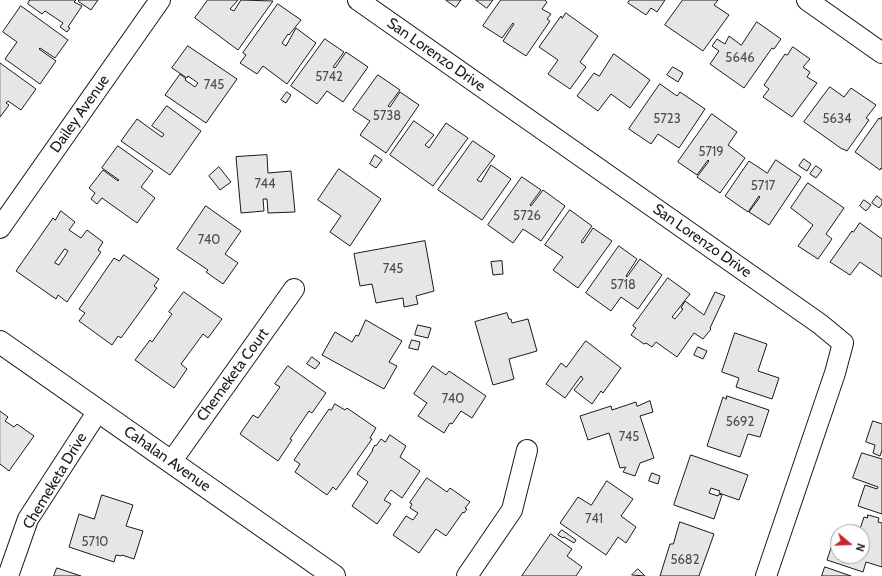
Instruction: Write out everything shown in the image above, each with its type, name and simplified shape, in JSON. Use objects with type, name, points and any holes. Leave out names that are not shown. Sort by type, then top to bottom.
[{"type":"street","name":"Dailey Avenue","points":[[0,228],[160,0]]},
{"type":"street","name":"San Lorenzo Drive","points":[[358,0],[820,324],[843,343],[835,373],[766,576]]},
{"type":"street","points":[[807,0],[882,53]]},
{"type":"street","name":"Chemeketa Court","points":[[171,462],[294,289]]},
{"type":"street","name":"Cahalan Avenue","points":[[0,342],[334,576]]},
{"type":"street","name":"Chemeketa Drive","points":[[8,576],[28,519],[98,411]]},
{"type":"street","points":[[467,576],[512,510],[527,450]]},
{"type":"building","points":[[30,0],[76,0],[74,2],[82,6],[68,27],[70,28],[67,32],[60,27],[63,23],[45,11],[42,14],[28,4]]},
{"type":"building","points":[[79,0],[98,0],[91,10],[79,2]]},
{"type":"building","points":[[208,0],[238,0],[230,9],[234,11],[241,0],[273,1],[238,50],[195,18]]},
{"type":"building","points":[[446,0],[461,0],[456,7]]},
{"type":"building","points":[[476,0],[493,0],[487,8]]},
{"type":"building","points":[[501,0],[545,0],[547,2],[542,9],[551,14],[547,19],[550,21],[526,56],[503,41],[514,24],[513,23],[502,38],[483,26]]},
{"type":"building","points":[[630,0],[665,0],[657,12],[651,8],[646,15],[628,3]]},
{"type":"building","points":[[683,0],[718,0],[714,5],[729,15],[703,51],[665,25]]},
{"type":"building","points":[[278,4],[301,20],[282,43],[286,46],[296,28],[316,43],[287,84],[263,66],[257,74],[240,63],[246,55],[243,53]]},
{"type":"building","points":[[21,6],[68,40],[55,58],[40,48],[39,49],[56,61],[40,84],[5,59],[17,42],[3,32]]},
{"type":"building","points":[[566,13],[598,36],[580,62],[586,67],[570,89],[548,74],[558,60],[539,47],[561,16],[562,18]]},
{"type":"building","points":[[757,22],[781,39],[774,49],[772,48],[744,88],[710,64],[719,51],[712,46],[717,39],[725,44],[729,36],[741,45]]},
{"type":"building","points":[[325,39],[344,52],[333,67],[335,68],[346,52],[368,67],[343,102],[327,91],[317,104],[291,86]]},
{"type":"building","points":[[188,46],[237,79],[206,123],[165,95],[180,74],[186,79],[185,80],[195,87],[198,83],[172,68]]},
{"type":"building","points":[[793,47],[810,59],[803,67],[810,72],[807,77],[817,83],[792,117],[763,97],[769,89],[764,85],[785,54],[787,55]]},
{"type":"building","points":[[614,54],[650,80],[630,108],[611,94],[598,111],[577,96],[594,73],[599,76]]},
{"type":"building","points":[[0,63],[36,89],[21,110],[8,101],[6,103],[9,105],[0,117]]},
{"type":"building","points":[[673,67],[683,73],[678,82],[667,75]]},
{"type":"building","points":[[378,75],[400,90],[388,106],[390,107],[400,92],[419,105],[386,153],[360,135],[370,121],[353,110]]},
{"type":"building","points":[[660,84],[677,96],[680,92],[705,109],[679,148],[658,134],[651,144],[629,129]]},
{"type":"building","points":[[830,87],[844,97],[851,88],[876,105],[866,118],[869,120],[847,151],[804,122]]},
{"type":"building","points":[[287,92],[291,95],[286,103],[281,100]]},
{"type":"building","points":[[167,106],[201,131],[170,175],[121,141],[137,119],[162,137],[164,134],[152,126]]},
{"type":"building","points":[[712,114],[737,132],[728,145],[745,158],[720,193],[697,177],[709,161],[708,160],[697,175],[678,162]]},
{"type":"building","points":[[882,117],[882,169],[881,168],[880,170],[855,152],[879,118],[880,119]]},
{"type":"building","points":[[414,121],[434,135],[425,145],[429,148],[446,123],[468,138],[433,186],[390,155]]},
{"type":"building","points":[[473,141],[495,156],[477,180],[481,182],[491,165],[511,179],[482,220],[438,190]]},
{"type":"building","points":[[118,146],[153,171],[141,187],[155,198],[137,223],[102,198],[97,204],[91,199],[95,193],[89,188],[103,170],[118,181],[119,180],[102,168]]},
{"type":"building","points":[[267,155],[268,173],[291,171],[295,212],[268,213],[267,199],[263,199],[264,211],[241,213],[236,157]]},
{"type":"building","points":[[375,155],[382,160],[376,168],[370,164]]},
{"type":"building","points":[[804,159],[811,164],[807,171],[799,166]]},
{"type":"building","points":[[776,160],[801,177],[769,225],[749,212],[760,197],[759,196],[748,212],[725,196],[749,161],[767,173]]},
{"type":"building","points":[[816,166],[822,170],[816,178],[810,174]]},
{"type":"building","points":[[219,167],[231,182],[220,190],[209,176]]},
{"type":"building","points":[[339,169],[381,199],[350,246],[330,232],[341,216],[318,200]]},
{"type":"building","points":[[522,177],[541,190],[530,205],[531,206],[543,190],[565,206],[541,241],[523,229],[513,243],[488,225]]},
{"type":"building","points":[[808,183],[844,208],[826,234],[832,239],[818,259],[798,246],[813,225],[791,208]]},
{"type":"building","points":[[877,196],[882,200],[882,204],[879,208],[872,203]]},
{"type":"building","points":[[864,200],[871,205],[866,211],[860,206]]},
{"type":"building","points":[[206,206],[241,231],[225,254],[238,263],[223,284],[206,272],[208,270],[177,249]]},
{"type":"building","points":[[570,210],[592,226],[581,242],[583,243],[593,228],[612,241],[578,288],[553,270],[563,257],[545,245]]},
{"type":"building","points":[[61,211],[75,222],[69,230],[81,238],[87,230],[103,242],[98,250],[101,252],[67,302],[58,295],[56,299],[16,271],[53,218],[55,220]],"holes":[[[65,249],[68,251],[59,265],[55,263]]]},
{"type":"building","points":[[860,223],[882,239],[882,277],[860,262],[850,275],[830,262],[852,231],[853,232]]},
{"type":"building","points":[[425,241],[434,291],[416,296],[418,304],[404,307],[403,298],[376,303],[372,284],[360,286],[354,254]]},
{"type":"building","points":[[619,246],[637,259],[626,276],[627,277],[640,259],[662,275],[638,309],[621,297],[611,311],[586,293]]},
{"type":"building","points":[[124,255],[159,279],[154,286],[157,288],[121,338],[118,336],[112,345],[79,321],[85,313],[79,309],[114,258],[119,261]]},
{"type":"building","points":[[502,261],[503,274],[493,275],[491,262]]},
{"type":"building","points":[[668,278],[690,294],[672,317],[675,319],[683,309],[681,308],[685,301],[704,315],[715,292],[725,296],[710,328],[711,329],[703,339],[694,333],[677,357],[656,342],[652,347],[646,343],[644,344],[631,335],[636,328],[633,326]]},
{"type":"building","points":[[184,292],[222,319],[208,338],[203,334],[181,364],[187,369],[174,388],[135,360],[150,340],[152,342],[172,314],[169,312]]},
{"type":"building","points":[[507,313],[512,323],[528,319],[537,351],[509,359],[514,379],[493,385],[475,322]]},
{"type":"building","points":[[366,320],[402,341],[389,362],[397,366],[384,389],[322,355],[335,332],[352,342],[356,335],[358,336]]},
{"type":"building","points":[[418,325],[431,328],[428,338],[415,335]]},
{"type":"building","points":[[735,333],[767,344],[758,371],[779,378],[772,399],[736,387],[739,378],[722,372]]},
{"type":"building","points":[[412,340],[420,342],[418,350],[409,348]]},
{"type":"building","points":[[586,341],[621,368],[603,393],[601,391],[592,404],[574,390],[583,379],[581,376],[565,398],[546,384],[561,363],[566,367]]},
{"type":"building","points":[[698,347],[707,351],[703,359],[694,355]]},
{"type":"building","points":[[312,357],[320,363],[315,369],[307,364]]},
{"type":"building","points":[[288,366],[326,393],[312,413],[309,411],[290,439],[292,440],[278,461],[240,434],[253,415],[258,418],[280,387],[275,384]]},
{"type":"building","points":[[433,366],[446,375],[449,371],[486,396],[472,418],[461,411],[452,424],[450,423],[444,433],[418,416],[427,403],[414,394]]},
{"type":"building","points":[[727,396],[769,410],[760,437],[748,434],[740,457],[707,446],[723,397],[726,399]]},
{"type":"building","points":[[650,401],[653,412],[640,416],[654,458],[640,463],[635,476],[623,472],[626,467],[620,468],[609,433],[588,440],[580,416],[611,406],[612,410],[636,402],[637,406]]},
{"type":"building","points":[[335,404],[345,410],[347,408],[376,428],[370,438],[372,439],[336,490],[333,487],[327,495],[295,472],[300,464],[294,460],[329,409],[331,410]]},
{"type":"building","points":[[0,411],[8,417],[5,421],[14,427],[17,424],[34,436],[9,471],[0,464]]},
{"type":"building","points":[[873,421],[882,424],[882,450],[880,456],[873,453],[875,445],[866,442]]},
{"type":"building","points":[[390,435],[406,446],[400,457],[420,471],[402,498],[391,490],[384,500],[391,504],[377,524],[352,506],[368,482],[357,474],[375,445],[376,446],[381,439],[385,442]]},
{"type":"building","points":[[862,453],[882,459],[882,514],[858,506],[865,485],[877,489],[878,487],[853,478]]},
{"type":"building","points":[[691,455],[748,475],[739,500],[719,493],[720,491],[711,488],[709,493],[718,496],[719,494],[722,495],[714,519],[674,505]]},
{"type":"building","points":[[652,473],[660,476],[658,484],[649,481]]},
{"type":"building","points":[[427,478],[447,492],[450,488],[470,502],[465,508],[467,509],[464,513],[463,512],[446,536],[436,529],[419,553],[393,535],[406,516],[413,520],[418,513],[410,508],[412,504],[410,503]]},
{"type":"building","points":[[607,481],[633,499],[621,516],[636,527],[626,543],[618,537],[606,555],[560,523],[578,497],[591,505]]},
{"type":"building","points":[[102,495],[133,505],[126,526],[143,531],[134,559],[122,555],[116,555],[114,562],[69,547],[79,514],[94,519]]},
{"type":"building","points":[[868,515],[879,518],[878,522],[882,523],[882,567],[870,563],[870,524],[862,524],[864,517],[867,518]]},
{"type":"building","points":[[680,522],[714,534],[699,576],[660,576],[670,544],[673,544]]},
{"type":"building","points":[[562,530],[576,540],[574,543],[558,535]]},
{"type":"building","points":[[551,534],[572,549],[567,556],[582,567],[576,576],[522,576]]},
{"type":"building","points":[[830,551],[830,561],[827,560]]},
{"type":"building","points":[[839,564],[865,564],[863,572]]},
{"type":"building","points":[[825,567],[851,576],[822,576]]},
{"type":"building","points":[[57,568],[81,576],[54,576]]},
{"type":"building","points":[[638,569],[645,576],[632,575]]}]
